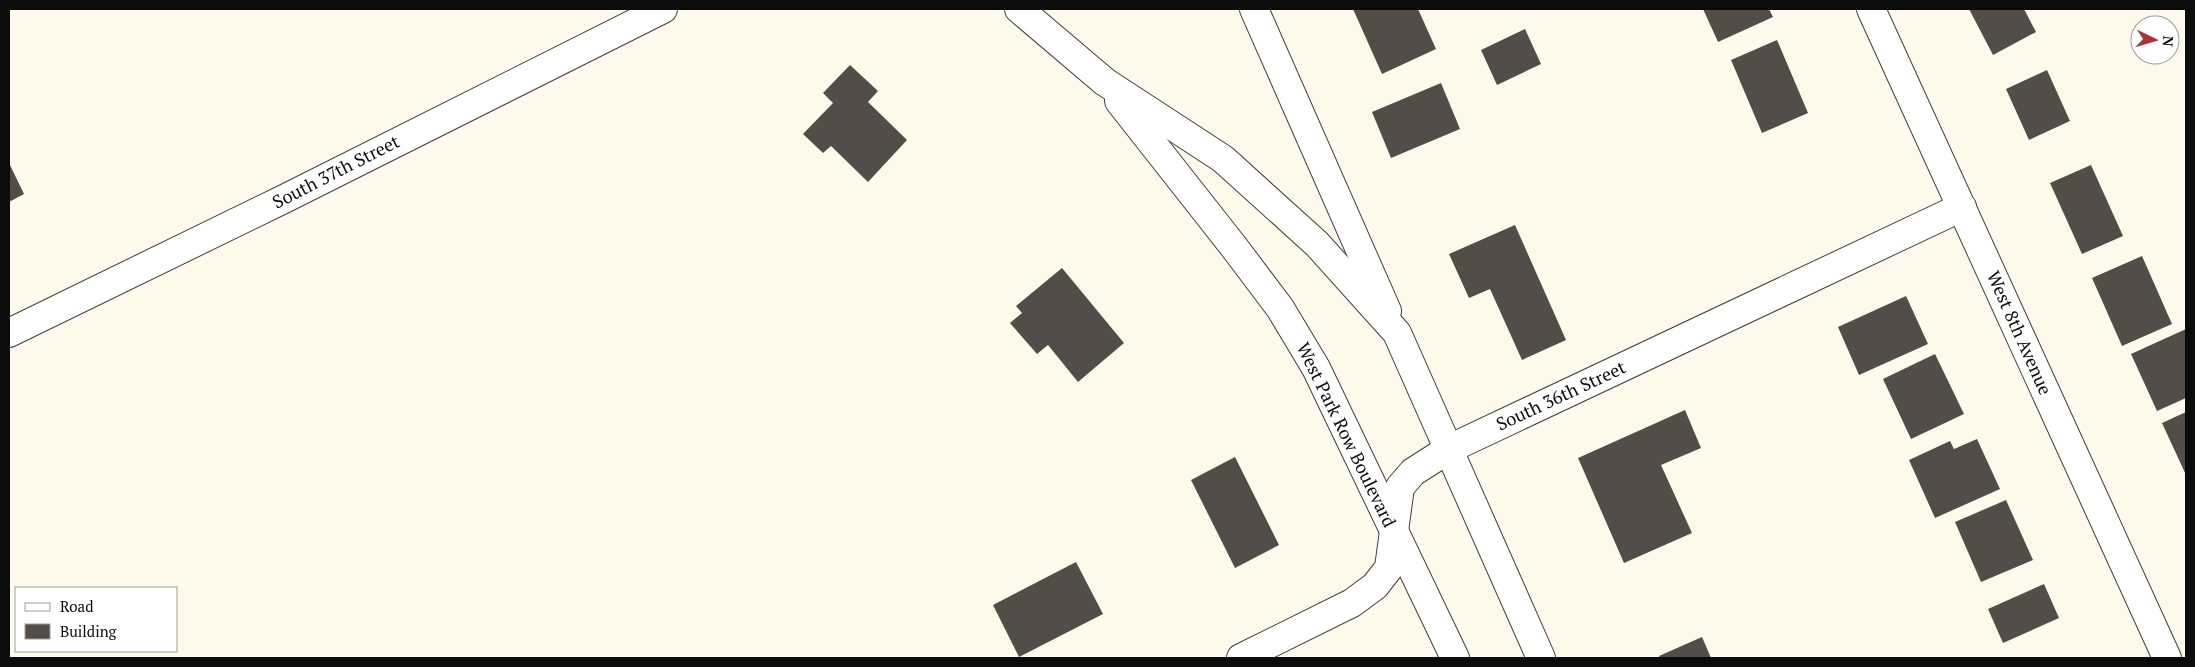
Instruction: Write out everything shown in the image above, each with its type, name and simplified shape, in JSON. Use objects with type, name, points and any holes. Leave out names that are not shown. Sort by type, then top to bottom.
[{"type":"street","name":"South 37th Street","points":[[9,333],[284,199],[663,9]]},
{"type":"street","name":"West Park Row Boulevard","points":[[1019,9],[1105,82],[1223,159],[1317,244],[1397,333]]},
{"type":"street","name":"West Park Row Boulevard","points":[[1254,9],[1541,658]]},
{"type":"street","name":"West 8th Avenue","points":[[1872,9],[2167,658]]},
{"type":"street","name":"West Park Row Boulevard","points":[[1105,82],[1234,246],[1280,308],[1316,368],[1455,658]]},
{"type":"street","name":"South 36th Street","points":[[1241,658],[1352,603],[1375,586],[1388,568],[1400,487],[1412,472],[1448,449],[1962,207]]},
{"type":"building","points":[[1353,9],[1418,9],[1436,49],[1382,74]]},
{"type":"building","points":[[1703,9],[1769,9],[1773,17],[1718,42]]},
{"type":"building","points":[[1969,9],[2024,9],[2036,32],[1993,55]]},
{"type":"building","points":[[1525,29],[1541,64],[1497,85],[1481,50]]},
{"type":"building","points":[[1777,40],[1808,113],[1762,133],[1731,60]]},
{"type":"building","points":[[850,65],[878,91],[868,102],[907,140],[868,182],[831,146],[823,153],[803,134],[833,103],[823,93]]},
{"type":"building","points":[[2047,70],[2070,121],[2029,140],[2006,89]]},
{"type":"building","points":[[1441,83],[1460,129],[1391,158],[1372,112]]},
{"type":"building","points":[[9,163],[24,194],[9,202]]},
{"type":"building","points":[[2091,165],[2123,236],[2082,254],[2050,183]]},
{"type":"building","points":[[1515,225],[1566,340],[1522,360],[1490,289],[1469,298],[1449,254]]},
{"type":"building","points":[[2142,256],[2172,324],[2122,346],[2092,278]]},
{"type":"building","points":[[1062,268],[1124,343],[1078,382],[1048,345],[1037,354],[1010,323],[1022,313],[1016,306]]},
{"type":"building","points":[[1906,296],[1928,344],[1859,375],[1838,327]]},
{"type":"building","points":[[2186,329],[2186,398],[2157,411],[2131,354]]},
{"type":"building","points":[[1935,354],[1964,414],[1911,439],[1883,379]]},
{"type":"building","points":[[1685,410],[1701,448],[1661,465],[1692,533],[1624,563],[1578,458]]},
{"type":"building","points":[[2186,412],[2186,475],[2162,423]]},
{"type":"building","points":[[1977,439],[2000,489],[1935,518],[1909,460],[1950,441],[1954,449]]},
{"type":"building","points":[[1235,457],[1279,545],[1235,568],[1191,480]]},
{"type":"building","points":[[2006,500],[2033,560],[1981,582],[1955,522]]},
{"type":"building","points":[[1076,562],[1103,614],[1019,657],[993,605]]},
{"type":"building","points":[[2044,584],[2059,618],[2003,643],[1988,609]]},
{"type":"building","points":[[1702,637],[1711,658],[1660,658],[1659,656]]}]
